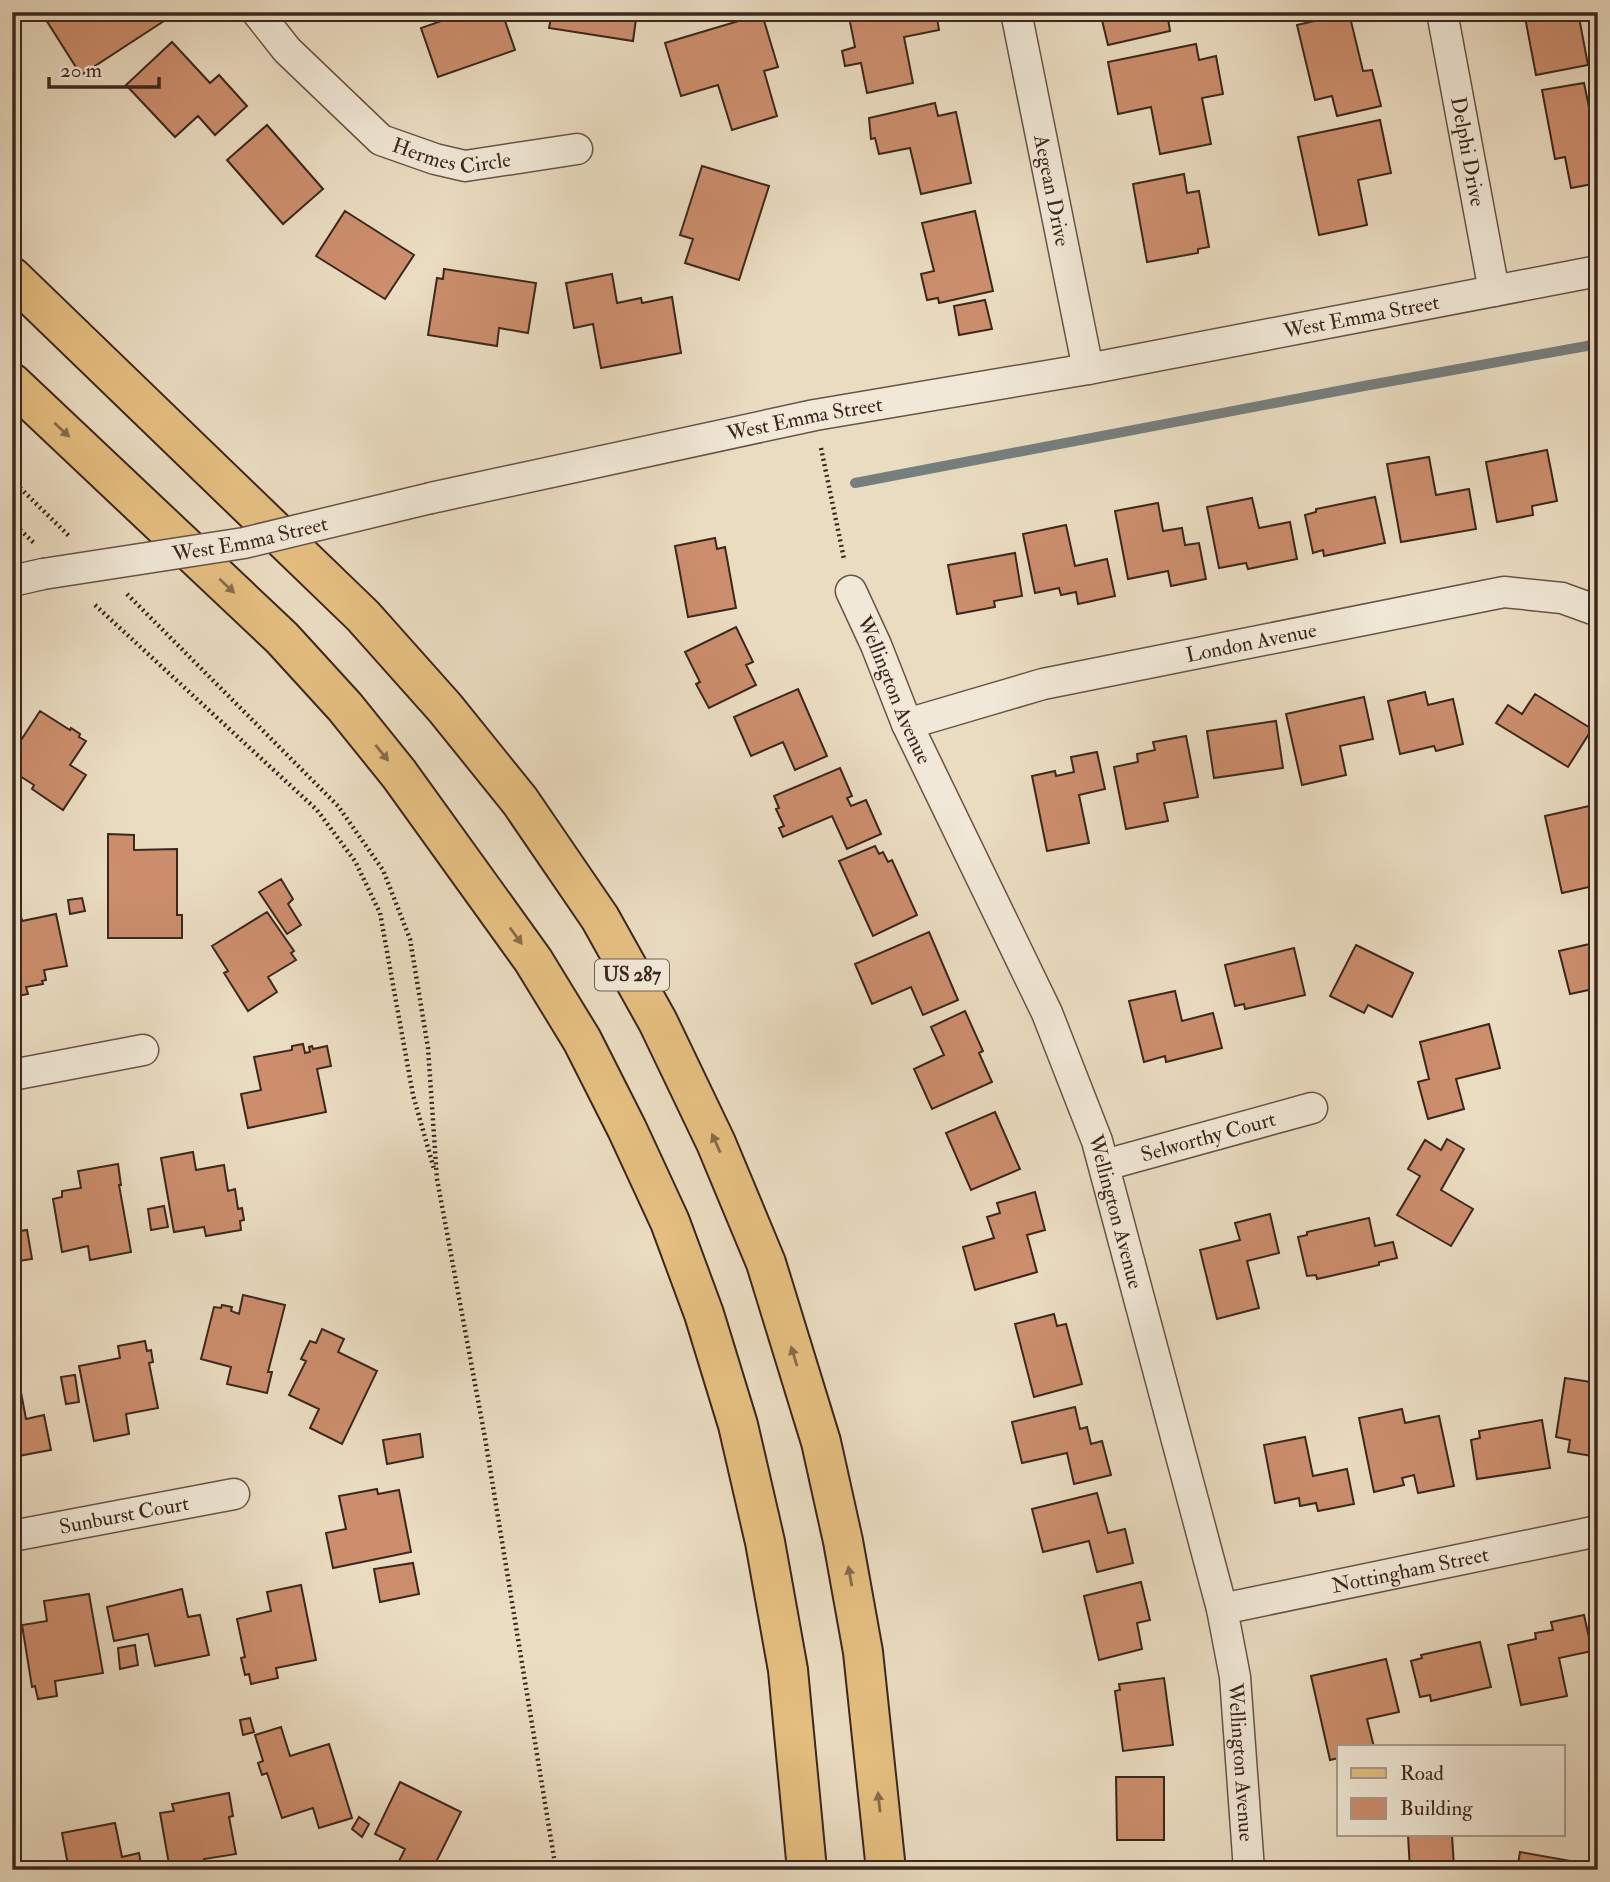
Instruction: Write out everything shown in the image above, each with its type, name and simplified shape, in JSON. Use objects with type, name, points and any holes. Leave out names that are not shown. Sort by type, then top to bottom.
[{"type":"main road","name":"US 287","points":[[12,277],[363,616],[445,708],[520,801],[593,907],[658,1022],[716,1143],[766,1263],[821,1442],[843,1541],[863,1652],[886,1870]]},
{"type":"main road","points":[[12,383],[282,638],[345,707],[399,774],[533,960],[582,1040],[628,1129],[670,1222],[704,1314],[738,1425],[765,1542],[788,1670],[807,1870]]},
{"type":"street","name":"Hermes Circle","points":[[257,12],[287,50],[380,140],[465,166],[577,149]]},
{"type":"street","name":"Aegean Drive","points":[[1016,12],[1088,369]]},
{"type":"street","name":"Delphi Drive","points":[[1441,12],[1494,291]]},
{"type":"street","name":"West Emma Street","points":[[12,581],[41,561],[244,543],[431,498],[815,415],[1088,369],[1598,271]]},
{"type":"street","name":"Wellington Avenue","points":[[851,591],[907,724],[1047,1013],[1105,1165],[1222,1609],[1235,1677],[1249,1870]]},
{"type":"street","name":"London Avenue","points":[[907,724],[1042,684],[1504,592],[1562,597],[1598,611]]},
{"type":"street","points":[[12,1075],[144,1050]]},
{"type":"street","name":"Selworthy Court","points":[[1105,1165],[1312,1108]]},
{"type":"street","name":"Sunburst Court","points":[[12,1536],[234,1494]]},
{"type":"street","name":"Nottingham Street","points":[[1222,1609],[1598,1531]]},
{"type":"path","points":[[815,415],[851,591]]},
{"type":"path","points":[[12,480],[73,540]]},
{"type":"path","points":[[12,522],[41,561]]},
{"type":"path","points":[[122,589],[338,806],[383,870],[410,939],[428,1048],[437,1179]]},
{"type":"path","points":[[94,605],[317,810],[355,861],[380,913],[413,1095],[437,1179],[485,1438],[556,1870]]},
{"type":"building","points":[[41,12],[163,12],[167,19],[81,75]]},
{"type":"building","points":[[467,12],[502,12],[515,50],[438,77],[421,28]]},
{"type":"building","points":[[552,12],[637,12],[633,41],[549,28]]},
{"type":"building","points":[[848,12],[936,12],[939,30],[904,37],[913,83],[867,93],[861,63],[845,66],[842,51],[855,47]]},
{"type":"building","points":[[1100,12],[1167,12],[1170,31],[1108,45]]},
{"type":"building","points":[[1524,12],[1578,12],[1588,65],[1536,75]]},
{"type":"building","points":[[1349,13],[1363,71],[1372,70],[1381,106],[1337,116],[1332,96],[1315,100],[1297,25]]},
{"type":"building","points":[[762,14],[778,67],[764,71],[777,116],[732,130],[718,85],[681,96],[665,43]]},
{"type":"building","points":[[172,42],[210,83],[219,75],[247,106],[215,135],[198,116],[175,137],[126,85]]},
{"type":"building","points":[[1196,44],[1199,60],[1216,56],[1223,94],[1202,98],[1211,144],[1160,154],[1151,107],[1118,114],[1108,62]]},
{"type":"building","points":[[1584,83],[1590,112],[1598,111],[1598,183],[1571,188],[1565,157],[1555,159],[1542,90]]},
{"type":"building","points":[[935,103],[938,116],[956,112],[971,183],[921,194],[910,148],[879,154],[875,138],[871,139],[869,118]]},
{"type":"building","points":[[1380,120],[1391,173],[1358,180],[1367,225],[1319,235],[1298,137]]},
{"type":"building","points":[[267,125],[323,189],[283,224],[227,160]]},
{"type":"building","points":[[702,166],[769,186],[739,280],[685,263],[693,239],[680,235]]},
{"type":"building","points":[[1184,174],[1187,193],[1199,191],[1209,247],[1198,249],[1198,253],[1147,262],[1133,184]]},
{"type":"building","points":[[345,211],[414,255],[385,299],[316,256]]},
{"type":"building","points":[[975,211],[993,291],[939,303],[938,298],[927,300],[921,274],[934,271],[922,223]]},
{"type":"building","points":[[444,269],[536,283],[528,333],[499,328],[497,346],[428,335],[437,278],[443,279]]},
{"type":"building","points":[[612,274],[617,303],[641,298],[642,303],[672,297],[681,353],[601,368],[593,324],[574,328],[566,283]]},
{"type":"building","points":[[985,300],[992,329],[959,335],[954,306]]},
{"type":"building","points":[[1598,446],[1598,487],[1590,485]]},
{"type":"building","points":[[1547,450],[1557,501],[1532,506],[1533,515],[1497,522],[1486,462]]},
{"type":"building","points":[[1429,457],[1436,495],[1469,489],[1476,529],[1401,542],[1387,464]]},
{"type":"building","points":[[1375,497],[1385,543],[1324,556],[1323,550],[1313,553],[1305,515],[1316,512],[1316,509]]},
{"type":"building","points":[[1252,498],[1259,528],[1290,522],[1297,559],[1248,569],[1246,563],[1219,568],[1207,507]]},
{"type":"building","points":[[1158,503],[1163,531],[1182,528],[1185,545],[1199,543],[1206,579],[1171,586],[1168,571],[1128,579],[1115,511]]},
{"type":"building","points":[[1066,525],[1075,566],[1107,559],[1115,596],[1078,604],[1076,592],[1061,595],[1059,588],[1035,593],[1023,534]]},
{"type":"building","points":[[715,538],[717,549],[725,547],[736,608],[688,617],[675,546]]},
{"type":"building","points":[[1015,553],[1022,596],[994,601],[995,607],[957,614],[948,565]]},
{"type":"building","points":[[736,627],[753,662],[746,665],[756,685],[709,708],[696,684],[700,682],[685,652]]},
{"type":"building","points":[[798,689],[827,756],[795,770],[783,742],[751,756],[734,717]]},
{"type":"building","points":[[1425,692],[1428,705],[1453,699],[1463,744],[1436,751],[1434,746],[1400,754],[1388,701]]},
{"type":"building","points":[[1535,694],[1592,729],[1568,767],[1496,723],[1508,705],[1522,714]]},
{"type":"building","points":[[1364,697],[1373,739],[1340,746],[1346,775],[1302,785],[1286,714]]},
{"type":"building","points":[[40,711],[70,730],[71,728],[86,741],[70,765],[86,775],[63,810],[32,789],[34,785],[12,771],[12,754]]},
{"type":"building","points":[[1276,721],[1283,768],[1214,778],[1207,731]]},
{"type":"building","points":[[1186,736],[1198,797],[1164,803],[1168,821],[1126,829],[1114,767],[1138,762],[1137,754],[1155,750],[1153,742]]},
{"type":"building","points":[[1097,752],[1105,789],[1079,795],[1089,843],[1047,851],[1032,776],[1055,771],[1056,776],[1074,772],[1071,757]]},
{"type":"building","points":[[840,768],[852,796],[847,798],[851,806],[866,800],[881,834],[847,849],[832,816],[783,837],[779,828],[784,826],[776,809],[779,808],[774,796]]},
{"type":"building","points":[[1598,804],[1598,885],[1562,893],[1545,816]]},
{"type":"building","points":[[108,834],[134,835],[134,850],[177,849],[177,915],[182,915],[182,938],[108,938]]},
{"type":"building","points":[[875,846],[879,854],[883,852],[888,862],[892,860],[917,915],[873,936],[839,861]]},
{"type":"building","points":[[281,879],[293,899],[288,904],[301,925],[287,934],[259,892]]},
{"type":"building","points":[[16,894],[22,921],[56,914],[67,966],[44,970],[46,980],[42,981],[43,984],[26,987],[28,994],[12,997],[12,895]]},
{"type":"building","points":[[82,898],[85,911],[70,914],[68,900]]},
{"type":"building","points":[[267,912],[294,951],[291,953],[296,960],[268,977],[277,992],[248,1011],[224,973],[228,971],[212,946]]},
{"type":"building","points":[[929,932],[958,1000],[923,1015],[911,987],[872,1004],[855,964]]},
{"type":"building","points":[[1598,942],[1598,988],[1570,994],[1559,951]]},
{"type":"building","points":[[1356,945],[1413,973],[1392,1017],[1368,1005],[1364,1013],[1330,996]]},
{"type":"building","points":[[1294,948],[1305,995],[1245,1009],[1244,1004],[1235,1006],[1225,965]]},
{"type":"building","points":[[1175,991],[1182,1021],[1213,1013],[1222,1048],[1166,1062],[1165,1056],[1144,1062],[1129,1001]]},
{"type":"building","points":[[965,1011],[983,1051],[979,1053],[992,1082],[932,1109],[914,1069],[944,1055],[931,1027]]},
{"type":"building","points":[[1489,1024],[1500,1068],[1456,1079],[1464,1109],[1428,1119],[1418,1082],[1429,1079],[1420,1042]]},
{"type":"building","points":[[303,1044],[305,1053],[310,1052],[309,1047],[312,1046],[313,1049],[327,1046],[331,1066],[317,1069],[326,1112],[248,1128],[241,1094],[261,1090],[254,1057],[292,1050],[292,1046]]},
{"type":"building","points":[[995,1112],[1020,1169],[971,1190],[946,1133]]},
{"type":"building","points":[[1447,1139],[1464,1149],[1441,1190],[1473,1209],[1451,1246],[1397,1215],[1420,1176],[1408,1169],[1425,1140],[1441,1150]]},
{"type":"building","points":[[193,1152],[196,1170],[224,1165],[228,1191],[235,1189],[238,1209],[242,1208],[244,1220],[240,1221],[241,1230],[206,1236],[204,1227],[174,1232],[161,1158]]},
{"type":"building","points":[[118,1164],[131,1252],[90,1260],[88,1246],[62,1252],[53,1199],[62,1197],[62,1191],[81,1188],[78,1171]]},
{"type":"building","points":[[1035,1192],[1045,1230],[1027,1235],[1037,1272],[975,1290],[963,1247],[994,1238],[987,1217],[1000,1213],[997,1203]]},
{"type":"building","points":[[164,1206],[168,1227],[151,1230],[148,1209]]},
{"type":"building","points":[[1270,1214],[1279,1253],[1247,1261],[1259,1308],[1217,1319],[1200,1250],[1240,1240],[1235,1223]]},
{"type":"building","points":[[1369,1218],[1375,1246],[1393,1242],[1397,1258],[1379,1262],[1379,1265],[1317,1279],[1316,1275],[1307,1276],[1298,1237],[1307,1235],[1307,1232]]},
{"type":"building","points":[[12,1225],[13,1232],[27,1230],[32,1259],[12,1262]]},
{"type":"building","points":[[243,1295],[285,1305],[268,1372],[272,1372],[267,1393],[227,1384],[231,1367],[201,1359],[214,1307],[232,1307],[231,1311],[239,1314]]},
{"type":"building","points":[[1054,1314],[1057,1326],[1066,1324],[1082,1384],[1034,1397],[1015,1324]]},
{"type":"building","points":[[322,1329],[344,1339],[338,1352],[377,1371],[342,1444],[310,1428],[319,1409],[289,1395],[306,1361],[301,1359],[310,1341],[316,1343]]},
{"type":"building","points":[[145,1341],[147,1351],[151,1350],[153,1362],[149,1363],[158,1408],[126,1414],[129,1434],[94,1441],[79,1366],[120,1358],[118,1346]]},
{"type":"building","points":[[75,1375],[79,1402],[66,1404],[61,1377]]},
{"type":"building","points":[[1565,1378],[1598,1383],[1598,1457],[1568,1452],[1570,1440],[1556,1437]]},
{"type":"building","points":[[20,1387],[26,1419],[44,1415],[51,1450],[13,1457],[12,1389]]},
{"type":"building","points":[[1075,1407],[1080,1429],[1087,1427],[1091,1444],[1102,1441],[1111,1475],[1074,1484],[1067,1453],[1022,1463],[1012,1422]]},
{"type":"building","points":[[1402,1409],[1405,1423],[1439,1416],[1454,1486],[1418,1493],[1414,1475],[1402,1478],[1404,1485],[1374,1492],[1359,1418]]},
{"type":"building","points":[[1542,1420],[1550,1468],[1477,1479],[1471,1440],[1480,1438],[1479,1431]]},
{"type":"building","points":[[420,1434],[423,1457],[387,1464],[383,1440]]},
{"type":"building","points":[[1305,1437],[1313,1476],[1347,1469],[1354,1504],[1318,1511],[1316,1503],[1300,1506],[1299,1498],[1275,1503],[1264,1445]]},
{"type":"building","points":[[377,1489],[378,1494],[399,1490],[411,1552],[333,1568],[326,1533],[346,1529],[339,1496]]},
{"type":"building","points":[[1097,1493],[1108,1533],[1125,1529],[1133,1563],[1097,1572],[1089,1541],[1043,1552],[1032,1509]]},
{"type":"building","points":[[413,1563],[419,1594],[380,1602],[374,1569]]},
{"type":"building","points":[[1141,1582],[1150,1620],[1137,1623],[1142,1649],[1099,1660],[1084,1596]]},
{"type":"building","points":[[301,1585],[316,1660],[276,1668],[278,1678],[251,1684],[249,1674],[245,1675],[241,1658],[245,1657],[237,1619],[271,1611],[267,1592]]},
{"type":"building","points":[[182,1589],[188,1617],[200,1615],[209,1655],[155,1666],[148,1634],[114,1641],[107,1607]]},
{"type":"building","points":[[89,1594],[103,1673],[55,1681],[57,1696],[38,1699],[35,1686],[32,1687],[22,1625],[47,1621],[44,1601]]},
{"type":"building","points":[[1584,1615],[1592,1651],[1559,1658],[1567,1696],[1521,1705],[1508,1645],[1536,1639],[1535,1633],[1553,1630],[1551,1622]]},
{"type":"building","points":[[1480,1642],[1491,1687],[1431,1701],[1430,1695],[1420,1697],[1411,1661],[1422,1658],[1421,1655]]},
{"type":"building","points":[[135,1645],[138,1665],[120,1669],[118,1648]]},
{"type":"building","points":[[1386,1659],[1399,1712],[1367,1719],[1374,1745],[1337,1745],[1337,1758],[1330,1760],[1311,1676]]},
{"type":"building","points":[[1164,1678],[1173,1745],[1123,1751],[1115,1691],[1120,1690],[1119,1684]]},
{"type":"building","points":[[250,1718],[254,1732],[243,1735],[240,1720]]},
{"type":"building","points":[[281,1727],[290,1756],[329,1744],[352,1818],[319,1828],[313,1808],[282,1818],[267,1773],[262,1775],[258,1763],[263,1761],[255,1735]]},
{"type":"building","points":[[1116,1777],[1164,1777],[1164,1840],[1117,1840]]},
{"type":"building","points":[[400,1782],[461,1812],[432,1870],[401,1870],[396,1867],[405,1849],[375,1834]]},
{"type":"building","points":[[229,1793],[233,1816],[229,1817],[236,1854],[204,1859],[206,1870],[170,1870],[160,1813],[174,1811],[172,1804]]},
{"type":"building","points":[[359,1817],[369,1824],[362,1837],[352,1829]]},
{"type":"building","points":[[115,1823],[122,1857],[139,1853],[142,1870],[69,1870],[62,1833]]},
{"type":"building","points":[[1408,1836],[1452,1836],[1454,1867],[1487,1865],[1487,1870],[1410,1870]]},
{"type":"building","points":[[1520,1852],[1582,1863],[1581,1870],[1517,1870]]},
{"type":"building","points":[[1098,1864],[1162,1864],[1162,1870],[1098,1870]]},
{"type":"waterway","points":[[855,483],[1598,344]]}]
